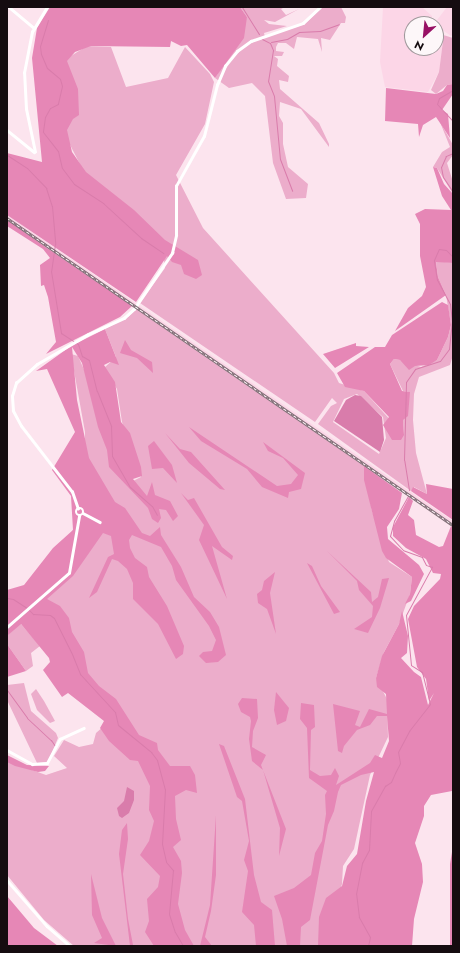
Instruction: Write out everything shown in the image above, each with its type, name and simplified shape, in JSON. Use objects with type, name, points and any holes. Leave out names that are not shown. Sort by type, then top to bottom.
[{"type":"street","points":[[9,7],[34,28]]},
{"type":"street","points":[[7,130],[35,152],[28,128],[24,84],[25,63],[34,28],[48,7]]},
{"type":"street","points":[[7,627],[68,573],[79,516],[76,513],[78,509],[72,492],[21,426],[13,411],[12,396],[16,383],[24,373],[79,339],[118,321],[134,308],[166,264],[174,248],[176,186],[204,136],[222,72],[237,51],[264,35],[303,23],[320,7]]},
{"type":"street","points":[[78,509],[100,522]]},
{"type":"street","points":[[79,516],[83,513]]},
{"type":"street","points":[[7,750],[32,764],[47,763],[60,739],[84,728]]},
{"type":"street","points":[[7,880],[47,926],[70,946]]},
{"type":"shaded area","points":[[50,7],[240,7],[247,17],[244,38],[215,78],[187,45],[181,46],[171,41],[170,47],[91,46],[75,52],[67,61],[78,89],[79,115],[73,119],[67,130],[72,152],[86,172],[134,210],[165,240],[198,260],[202,275],[196,279],[184,274],[181,265],[172,262],[167,256],[136,302],[7,215],[7,153],[42,162],[32,58],[37,28]]},
{"type":"shaded area","points":[[240,7],[285,7],[281,9],[286,15],[299,9],[275,22],[264,20],[269,24],[287,26],[264,33],[265,37],[305,24],[322,7],[341,7],[346,17],[345,23],[341,23],[330,40],[321,38],[322,52],[318,39],[297,37],[294,49],[286,43],[278,43],[276,51],[284,52],[282,56],[274,56],[278,59],[277,66],[289,76],[288,82],[279,80],[280,89],[319,123],[329,144],[329,147],[301,109],[280,102],[279,116],[283,123],[283,144],[288,167],[308,184],[306,198],[286,199],[273,163],[265,96],[252,83],[229,88],[215,78],[230,55],[247,17]]},
{"type":"shaded area","points":[[383,7],[422,7],[432,16],[404,16],[404,56],[441,56],[439,72],[428,92],[385,87],[380,62]]},
{"type":"shaded area","points":[[447,7],[453,7],[453,34],[451,36],[444,31],[444,16],[440,16]]},
{"type":"shaded area","points":[[444,35],[453,38],[453,84],[447,85],[436,94],[431,90],[439,72],[441,56],[444,56]]},
{"type":"shaded area","points":[[87,46],[111,47],[126,87],[168,78],[185,47],[210,74],[214,82],[205,124],[176,175],[203,228],[334,373],[339,383],[364,391],[404,435],[403,420],[409,392],[403,391],[390,364],[394,359],[421,367],[437,360],[448,337],[451,325],[446,295],[438,277],[436,261],[453,263],[453,355],[450,365],[419,377],[414,394],[413,420],[416,453],[427,494],[414,487],[411,491],[318,424],[331,406],[337,403],[332,398],[315,422],[140,303],[165,268],[164,260],[84,172],[66,137],[66,59]],"holes":[[[357,394],[383,417],[386,438],[379,454],[333,422],[344,399]]]},
{"type":"shaded area","points":[[453,84],[453,94],[442,110],[448,114],[450,138],[436,117],[423,125],[419,137],[418,124],[385,121],[386,88],[436,94],[443,91],[447,85]]},
{"type":"shaded area","points":[[440,122],[453,145],[453,155],[447,163],[453,182],[453,194],[437,168],[433,167],[442,152],[450,147]]},
{"type":"shaded area","points":[[433,167],[437,168],[444,184],[453,194],[453,263],[436,262],[438,277],[446,295],[395,331],[408,308],[422,296],[426,287],[420,256],[420,224],[415,214],[425,209],[451,210],[442,196]]},
{"type":"shaded area","points":[[7,215],[453,521],[453,526],[47,248],[7,220]]},
{"type":"shaded area","points":[[7,220],[132,306],[120,317],[46,354],[56,342],[48,297],[44,285],[41,286],[40,265],[50,258],[43,249],[7,226]]},
{"type":"shaded area","points":[[442,302],[448,305],[451,325],[448,337],[437,360],[429,365],[415,366],[409,370],[400,360],[394,359],[390,364],[402,391],[410,392],[408,416],[403,420],[404,435],[401,440],[392,440],[383,425],[389,417],[364,391],[345,387],[337,373],[375,347],[385,347],[392,335]]},
{"type":"shaded area","points":[[136,309],[364,466],[372,511],[389,562],[412,577],[410,594],[399,624],[384,652],[376,678],[387,699],[388,737],[370,775],[354,849],[343,866],[342,884],[325,946],[74,946],[44,920],[7,875],[7,761],[46,775],[67,768],[54,756],[64,740],[79,747],[93,744],[96,733],[112,719],[46,599],[94,475],[85,449],[85,432],[71,354],[78,356],[133,481],[141,477],[122,422],[117,389],[104,368],[116,357],[105,329],[128,317]]},
{"type":"shaded area","points":[[105,329],[119,365],[110,362],[104,365],[115,382],[121,422],[130,433],[141,467],[142,476],[133,479],[147,496],[152,482],[155,495],[170,501],[178,516],[173,521],[166,510],[159,509],[161,518],[158,523],[152,519],[148,508],[109,467],[107,450],[98,427],[82,363],[72,347],[77,400],[89,458],[115,502],[125,508],[142,533],[150,536],[160,527],[161,535],[181,567],[194,597],[210,612],[219,627],[226,655],[218,662],[206,663],[199,656],[203,652],[212,651],[216,640],[209,626],[176,580],[172,566],[161,547],[132,535],[129,540],[130,548],[135,558],[147,567],[149,577],[167,606],[184,646],[183,654],[176,659],[158,624],[133,599],[133,583],[127,569],[118,561],[112,559],[97,592],[89,598],[108,557],[114,554],[111,536],[103,533],[73,576],[47,599],[60,606],[69,618],[72,632],[84,652],[88,673],[99,686],[116,699],[139,735],[157,743],[158,750],[170,766],[190,766],[195,775],[197,793],[186,790],[175,796],[176,819],[181,840],[173,847],[181,861],[182,873],[178,904],[185,930],[194,946],[154,946],[145,932],[149,921],[147,899],[158,887],[160,876],[140,855],[149,841],[154,821],[149,810],[150,786],[138,761],[130,760],[109,741],[100,728],[104,721],[68,693],[62,697],[43,670],[50,662],[49,658],[21,624],[7,636],[7,590],[24,585],[53,548],[73,530],[71,496],[52,470],[75,432],[47,369],[36,371],[71,346]]},
{"type":"shaded area","points":[[125,340],[131,350],[152,362],[153,373],[137,358],[120,353]]},
{"type":"shaded area","points":[[356,343],[356,346],[369,347],[335,368],[323,354]]},
{"type":"shaded area","points":[[355,395],[361,396],[382,417],[384,440],[380,452],[334,421],[346,400]]},
{"type":"shaded area","points":[[189,427],[277,486],[291,484],[298,475],[283,458],[268,451],[263,442],[305,473],[301,489],[289,492],[288,498],[262,487],[247,469],[201,441]]},
{"type":"shaded area","points":[[165,433],[180,449],[191,452],[225,490],[220,489],[189,463]]},
{"type":"shaded area","points":[[154,441],[172,465],[177,483],[163,468],[152,469],[148,446]]},
{"type":"shaded area","points":[[364,466],[402,493],[399,509],[387,527],[388,539],[419,565],[424,574],[411,601],[405,604],[410,594],[412,577],[386,558],[382,551],[364,480]]},
{"type":"shaded area","points":[[426,484],[453,489],[453,520],[411,491],[413,487],[427,494]]},
{"type":"shaded area","points":[[181,493],[188,500],[194,498],[222,547],[233,556],[232,560],[212,546],[227,599],[199,540],[204,525]]},
{"type":"shaded area","points":[[409,497],[413,501],[408,515],[414,520],[416,535],[439,547],[443,546],[451,526],[453,528],[453,785],[452,791],[431,795],[424,806],[424,816],[415,843],[422,864],[423,882],[414,919],[412,946],[318,946],[319,917],[326,898],[342,886],[347,866],[357,854],[366,801],[374,772],[361,775],[341,785],[334,811],[328,825],[310,920],[301,927],[300,946],[287,946],[282,919],[274,896],[294,888],[311,875],[315,853],[322,841],[326,814],[325,795],[327,791],[309,778],[307,728],[300,719],[301,703],[314,705],[315,727],[311,730],[310,770],[320,776],[331,775],[335,768],[339,776],[336,785],[370,763],[375,755],[382,758],[389,741],[387,716],[377,716],[370,725],[357,730],[344,746],[342,753],[338,751],[333,704],[360,711],[355,725],[360,727],[369,709],[387,714],[386,694],[377,687],[376,678],[382,656],[399,624],[402,611],[408,636],[407,653],[401,658],[421,677],[428,705],[434,693],[429,701],[426,679],[417,667],[408,619],[414,606],[440,579],[441,574],[433,573],[426,559],[406,548],[393,536],[393,527]]},
{"type":"shaded area","points":[[327,551],[371,592],[372,602],[378,597],[382,579],[389,578],[380,608],[368,633],[354,629],[372,617],[373,606],[359,590],[357,581]]},
{"type":"shaded area","points":[[307,563],[312,566],[321,586],[340,612],[334,614]]},
{"type":"shaded area","points":[[275,572],[270,593],[276,634],[267,609],[258,603],[257,594],[262,590],[264,581]]},
{"type":"shaded area","points":[[20,623],[40,646],[31,653],[33,666],[26,671],[7,644],[7,636]]},
{"type":"shaded area","points":[[7,644],[26,671],[7,677]]},
{"type":"shaded area","points":[[24,683],[31,711],[56,733],[58,738],[48,762],[37,763],[7,700],[7,685]]},
{"type":"shaded area","points":[[36,689],[55,721],[50,723],[37,710],[31,694]]},
{"type":"shaded area","points":[[276,692],[289,708],[286,721],[277,725],[274,710]]},
{"type":"shaded area","points":[[242,698],[257,699],[258,718],[253,731],[252,747],[266,755],[261,765],[263,770],[252,761],[249,739],[251,721],[250,717],[241,712],[238,704]]},
{"type":"shaded area","points":[[219,744],[224,746],[245,799],[254,875],[261,902],[272,910],[275,946],[256,946],[254,925],[242,912],[248,871],[244,860],[249,841],[242,801],[237,797]]},
{"type":"shaded area","points":[[7,755],[27,765],[49,766],[45,771],[38,772],[15,766],[7,762]]},
{"type":"shaded area","points":[[263,770],[286,829],[279,856],[280,828]]},
{"type":"shaded area","points":[[127,787],[134,791],[134,800],[129,813],[122,818],[119,816],[117,808],[124,801]]},
{"type":"shaded area","points":[[216,815],[216,875],[211,911],[205,937],[212,946],[200,946],[210,905]]},
{"type":"shaded area","points":[[127,823],[128,839],[123,874],[128,919],[133,945],[137,946],[130,946],[119,854],[122,830]]},
{"type":"shaded area","points":[[452,852],[453,946],[450,946],[450,864]]},
{"type":"shaded area","points":[[91,874],[102,918],[116,946],[94,943],[102,938],[92,915]]},
{"type":"shaded area","points":[[7,896],[34,928],[58,946],[7,946]]},
{"type":"waterway","points":[[242,7],[259,34]]},
{"type":"waterway","points":[[48,20],[40,46],[41,54],[47,68],[60,79],[62,86],[58,104],[50,108],[45,117],[43,132],[58,151],[62,168],[74,184],[103,203],[141,238],[163,253]]},
{"type":"waterway","points":[[271,42],[287,39],[299,32],[320,31],[339,24]]},
{"type":"waterway","points":[[262,39],[270,43],[273,50],[268,81],[274,96],[280,159],[292,191]]},
{"type":"waterway","points":[[453,90],[439,98],[437,104],[453,121]]},
{"type":"waterway","points":[[453,153],[446,156],[441,167],[443,177],[453,192]]},
{"type":"waterway","points":[[7,155],[27,168],[46,188],[52,206],[55,244],[51,271],[61,333],[78,344],[82,356],[89,360],[97,391],[111,426],[112,456],[130,487],[152,506],[157,515]]},
{"type":"waterway","points":[[409,490],[404,460],[406,382],[415,369],[440,361],[449,349],[452,322],[450,304],[437,280],[434,260],[439,249],[446,250],[453,257]]},
{"type":"waterway","points":[[368,946],[370,937],[359,917],[356,894],[362,863],[369,850],[371,811],[385,786],[391,782],[400,763],[398,752],[409,731],[430,704],[422,672],[411,665],[406,615],[432,567],[426,565],[422,557],[403,550],[390,536],[394,521],[408,496]]},
{"type":"waterway","points":[[7,598],[13,599],[27,608]]},
{"type":"waterway","points":[[29,610],[33,614],[50,615],[54,618],[80,674],[115,712],[118,725],[151,752],[157,760],[165,789],[162,844],[166,862],[173,870],[169,914],[175,932],[183,946]]},
{"type":"waterway","points":[[7,690],[27,718],[51,740],[55,746]]},
{"type":"railway","points":[[7,218],[453,525]]}]
